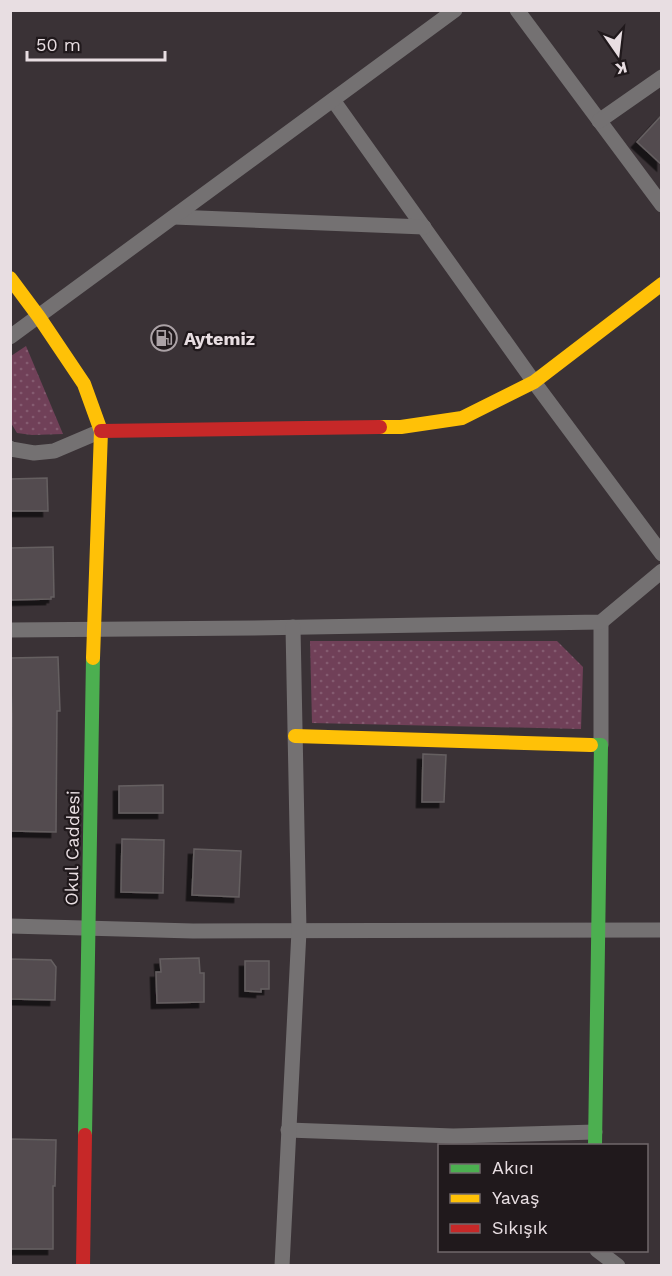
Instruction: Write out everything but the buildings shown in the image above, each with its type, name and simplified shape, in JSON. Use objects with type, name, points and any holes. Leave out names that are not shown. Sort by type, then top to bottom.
[{"type":"street","points":[[10,337],[455,10]]},
{"type":"street","points":[[518,10],[662,205]]},
{"type":"street","points":[[599,121],[662,77]]},
{"type":"street","points":[[333,100],[534,382],[662,554]]},
{"type":"street","points":[[174,217],[424,227]]},
{"type":"street","points":[[10,278],[84,384],[101,431]]},
{"type":"street","points":[[10,448],[34,453],[54,451],[101,431],[401,427],[462,418],[534,382],[662,284]]},
{"type":"street","name":"Okul Caddesi","points":[[83,1266],[93,629],[101,431]]},
{"type":"street","points":[[10,630],[601,622],[662,571]]},
{"type":"street","points":[[288,1130],[459,1141],[595,1139],[601,622]]},
{"type":"street","points":[[282,1266],[299,931],[293,627]]},
{"type":"street","points":[[295,736],[601,745]]},
{"type":"street","points":[[10,926],[193,931],[662,930]]},
{"type":"street","points":[[598,1252],[618,1266]]},
{"type":"shaded area","points":[[26,346],[63,434],[17,433],[11,423],[11,356]]},
{"type":"shaded area","points":[[310,641],[557,641],[583,667],[581,729],[312,723]]},
{"type":"traffic: fast","points":[[85,1135],[93,658]]},
{"type":"traffic: fast","points":[[591,745],[601,745],[595,1144]]},
{"type":"traffic: slow","points":[[10,278],[84,384],[101,431],[93,658]]},
{"type":"traffic: slow","points":[[380,427],[401,427],[462,418],[534,382],[662,284]]},
{"type":"traffic: slow","points":[[295,736],[591,745]]},
{"type":"traffic: jam","points":[[101,431],[380,427]]},
{"type":"traffic: jam","points":[[83,1266],[85,1135]]},
{"type":"place","name":"Aytemiz","points":[[164,338]]}]
